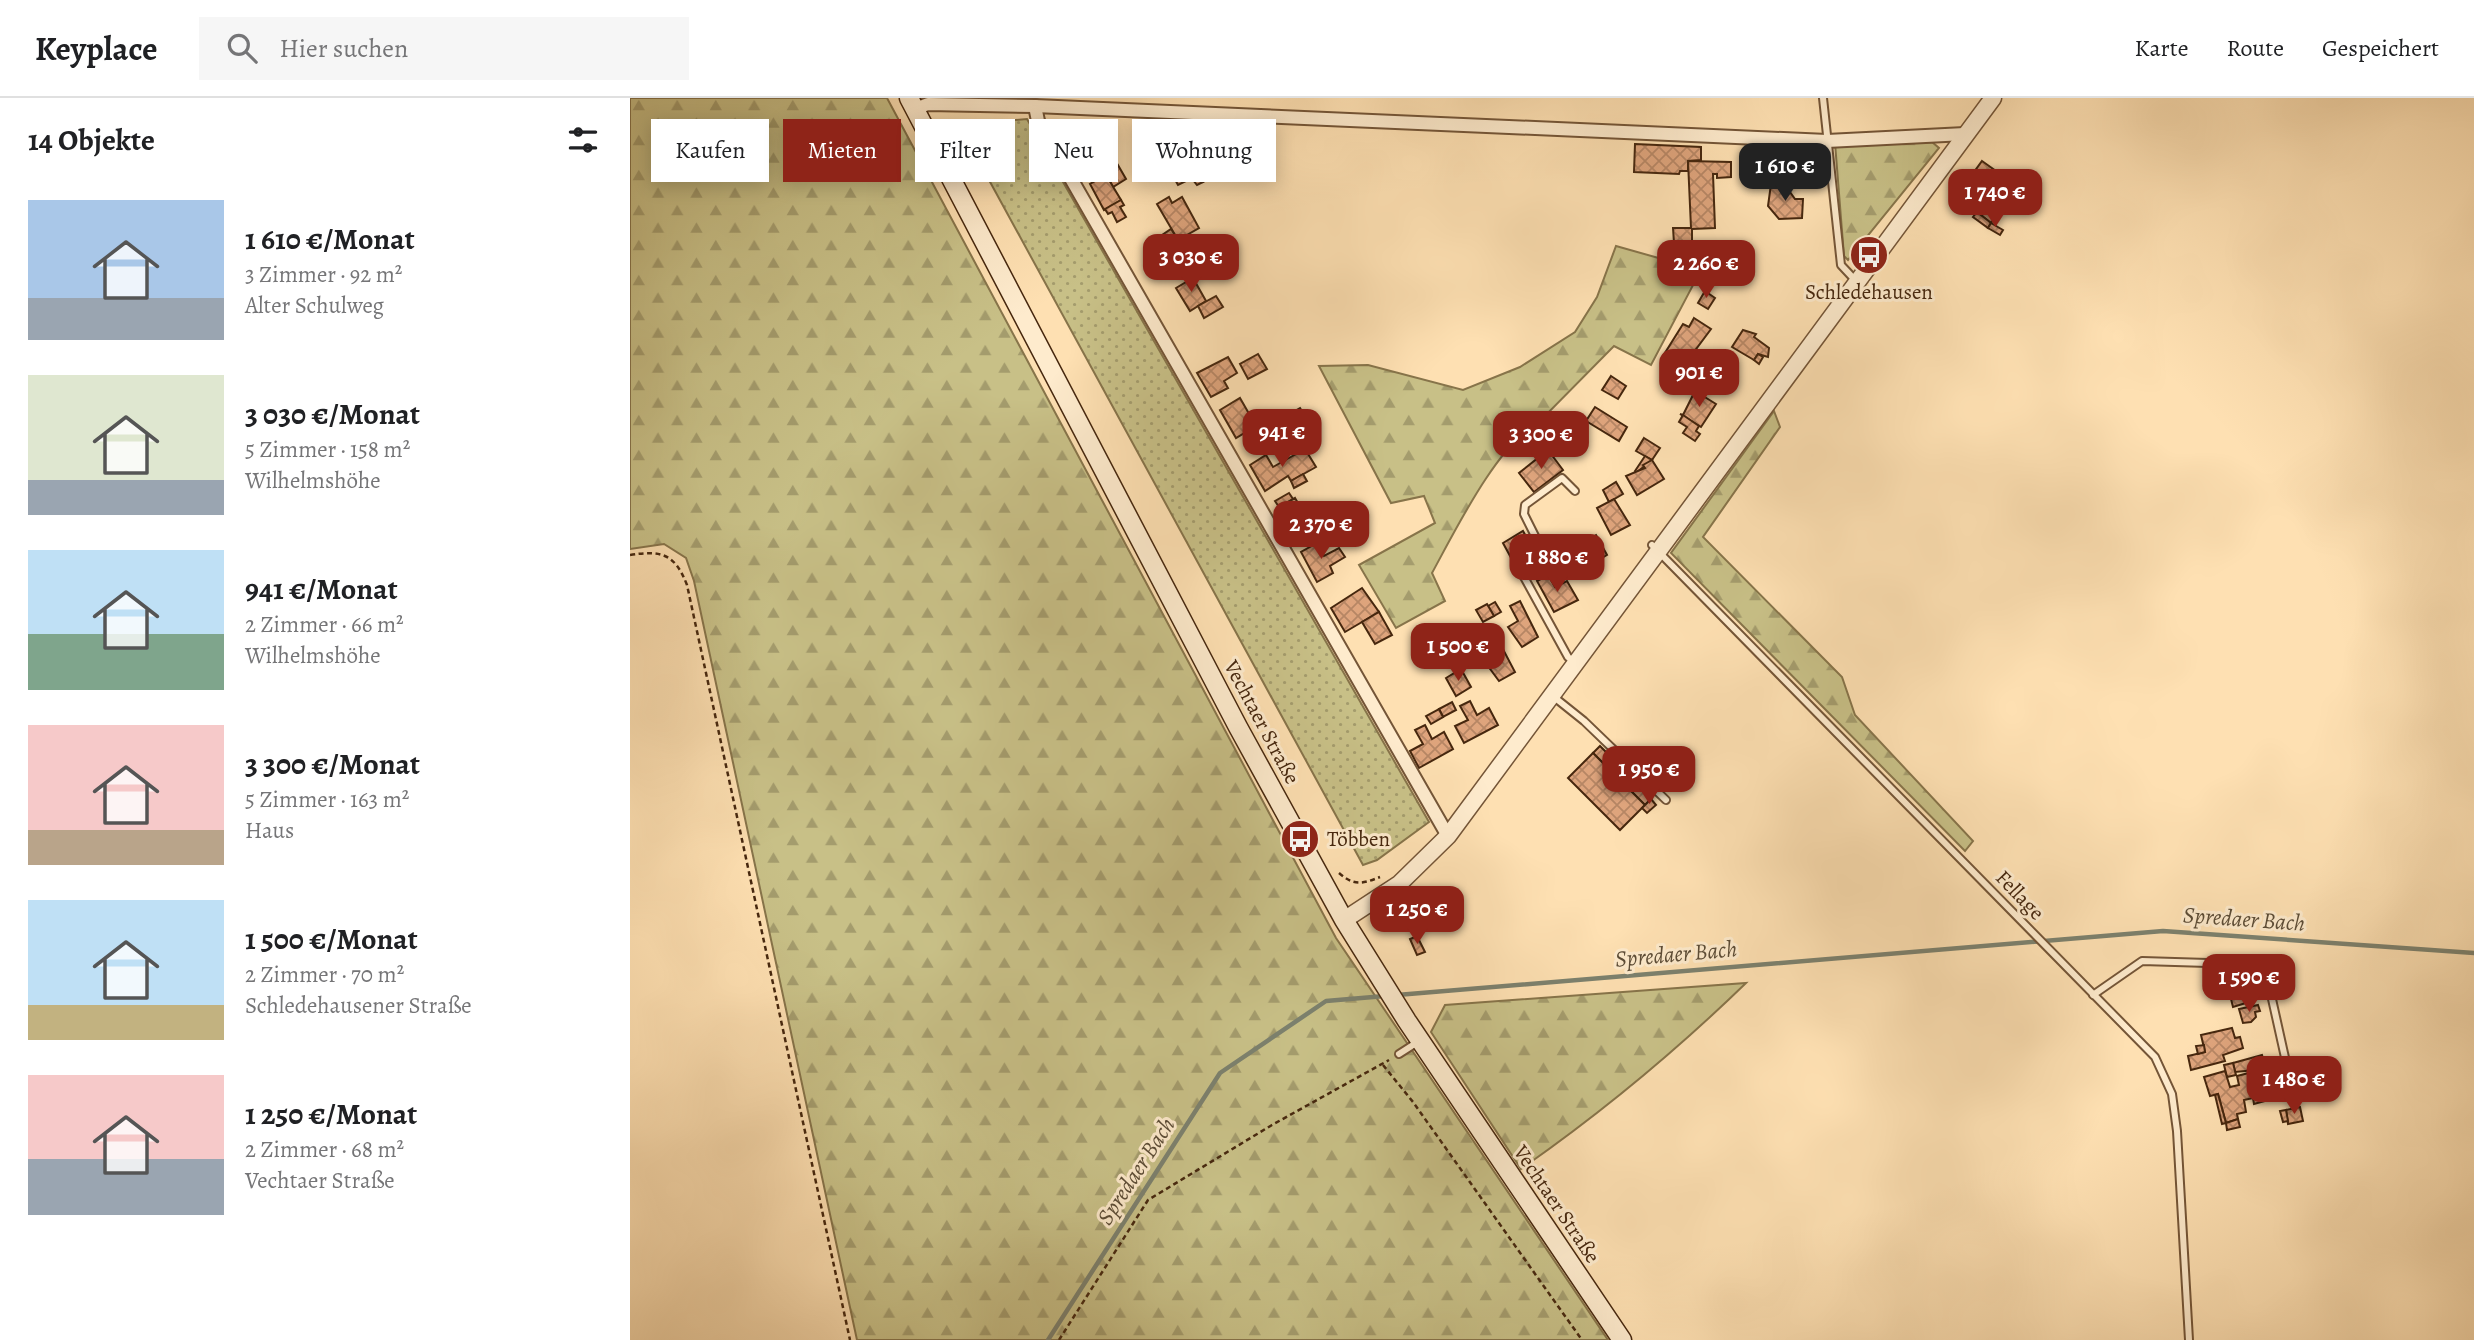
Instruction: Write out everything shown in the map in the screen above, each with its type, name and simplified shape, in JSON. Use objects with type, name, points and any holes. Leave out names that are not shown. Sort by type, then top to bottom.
[{"type":"main road","name":"Vechtaer Straße","points":[[912,104],[1232,715],[1344,920],[1407,1021],[1622,1340]]},
{"type":"street","points":[[1344,920],[1399,884],[1448,836],[1576,665],[1656,549],[1858,283],[1993,98]]},
{"type":"street","points":[[912,104],[1035,106],[1827,141],[1965,134]]},
{"type":"street","points":[[1035,106],[1038,121],[1448,836]]},
{"type":"lane","points":[[1823,98],[1841,265],[1858,283]]},
{"type":"lane","points":[[1575,491],[1562,478],[1525,505],[1524,513],[1548,562],[1524,577],[1576,665]]},
{"type":"lane","name":"Fellage","points":[[1656,549],[2155,1057],[2172,1094],[2189,1340]]},
{"type":"lane","points":[[1552,696],[1584,720],[1666,800]]},
{"type":"lane","points":[[2093,995],[2142,961],[2241,964],[2266,972],[2286,1062]]},
{"type":"lane","points":[[1399,1054],[1413,1045]]},
{"type":"path","points":[[630,555],[652,552],[668,557],[680,567],[687,585],[850,1340]]},
{"type":"path","points":[[1059,1340],[1149,1200],[1272,1125],[1399,1054]]},
{"type":"path","points":[[1382,1065],[1413,1102],[1582,1340]]},
{"type":"green space","points":[[630,98],[887,98],[898,119],[783,119],[783,182],[901,182],[901,124],[915,150],[915,182],[932,182],[1336,938],[1608,1340],[857,1340],[694,581],[686,558],[664,544],[630,549]]},
{"type":"green space","points":[[1027,119],[1029,122],[1029,182],[1063,182],[1429,822],[1377,860],[1363,865],[990,182],[1015,182],[1015,120]]},
{"type":"green space","points":[[1932,142],[1939,148],[1848,260],[1844,256],[1835,143]]},
{"type":"green space","points":[[1616,246],[1701,270],[1651,365],[1614,346],[1540,421],[1524,432],[1493,468],[1465,512],[1432,573],[1445,601],[1396,628],[1359,565],[1435,523],[1424,496],[1391,503],[1319,366],[1368,365],[1463,390],[1520,367],[1575,332],[1597,297]]},
{"type":"green space","points":[[1774,411],[1780,427],[1703,537],[1842,677],[1855,715],[1973,841],[1965,851],[1671,553]]},
{"type":"green space","points":[[1746,983],[1693,1033],[1637,1080],[1521,1169],[1431,1032],[1445,1005]]},
{"type":"building","points":[[1635,144],[1701,147],[1701,160],[1688,161],[1688,171],[1680,171],[1679,174],[1634,172]]},
{"type":"building","points":[[1743,150],[1784,153],[1783,166],[1742,164]]},
{"type":"building","points":[[1688,161],[1731,162],[1731,177],[1717,178],[1717,174],[1713,174],[1715,228],[1692,229],[1692,242],[1674,243],[1673,228],[1691,228]]},
{"type":"building","points":[[1982,161],[2003,176],[1982,205],[1961,190]]},
{"type":"building","points":[[1742,164],[1772,166],[1772,171],[1741,170]]},
{"type":"building","points":[[1118,165],[1126,179],[1113,187],[1110,182],[1118,182]]},
{"type":"building","points":[[1772,166],[1783,166],[1782,184],[1771,184]]},
{"type":"building","points":[[1110,182],[1121,200],[1104,210],[1090,184]]},
{"type":"building","points":[[1771,184],[1790,185],[1790,192],[1795,199],[1803,199],[1802,218],[1779,219],[1768,206]]},
{"type":"building","points":[[1993,189],[2001,195],[1992,207],[1984,201]]},
{"type":"building","points":[[1169,197],[1172,203],[1182,197],[1199,228],[1178,240],[1157,204]]},
{"type":"building","points":[[1121,200],[1124,205],[1120,207],[1126,217],[1117,222],[1112,212],[1108,214],[1105,209]]},
{"type":"building","points":[[1982,205],[1997,215],[1991,223],[1977,212]]},
{"type":"building","points":[[1977,212],[1991,223],[1988,228],[1973,217]]},
{"type":"building","points":[[1991,223],[2003,230],[2000,235],[1988,228]]},
{"type":"building","points":[[1171,229],[1178,240],[1184,237],[1187,242],[1171,251],[1162,235]]},
{"type":"building","points":[[1193,278],[1206,301],[1190,311],[1176,288]]},
{"type":"building","points":[[1705,291],[1715,298],[1708,309],[1698,303]]},
{"type":"building","points":[[1216,296],[1223,307],[1204,318],[1198,306]]},
{"type":"building","points":[[1694,318],[1711,329],[1691,356],[1700,362],[1694,371],[1676,359],[1673,363],[1663,356],[1683,324],[1689,327]]},
{"type":"building","points":[[1743,330],[1756,334],[1754,337],[1769,348],[1768,357],[1758,354],[1754,360],[1732,347]]},
{"type":"building","points":[[1258,354],[1267,369],[1248,379],[1240,364]]},
{"type":"building","points":[[1758,354],[1763,357],[1759,364],[1754,360]]},
{"type":"building","points":[[1228,357],[1237,373],[1224,381],[1228,388],[1211,397],[1197,373]]},
{"type":"building","points":[[1611,376],[1626,386],[1618,399],[1602,390]]},
{"type":"building","points":[[1695,391],[1716,404],[1701,427],[1680,414],[1683,415]]},
{"type":"building","points":[[1240,398],[1256,426],[1236,438],[1220,410]]},
{"type":"building","points":[[1595,407],[1627,427],[1619,441],[1586,421]]},
{"type":"building","points":[[1300,408],[1310,425],[1296,433],[1286,416]]},
{"type":"building","points":[[1683,415],[1699,426],[1696,431],[1700,434],[1695,441],[1683,433],[1687,427],[1679,422]]},
{"type":"building","points":[[1644,438],[1660,448],[1652,460],[1636,451]]},
{"type":"building","points":[[1305,449],[1316,467],[1291,481],[1288,476],[1265,491],[1250,465],[1266,455],[1273,467]]},
{"type":"building","points":[[1548,450],[1563,470],[1534,492],[1519,473]]},
{"type":"building","points":[[1645,456],[1652,460],[1636,473],[1635,471]]},
{"type":"building","points":[[1652,460],[1664,479],[1637,495],[1626,476],[1645,468],[1643,465]]},
{"type":"building","points":[[1303,474],[1307,481],[1294,488],[1291,481]]},
{"type":"building","points":[[1616,482],[1623,494],[1609,502],[1603,490]]},
{"type":"building","points":[[1289,493],[1293,499],[1279,507],[1275,501]]},
{"type":"building","points":[[1295,498],[1308,520],[1305,522],[1308,526],[1299,531],[1297,527],[1290,531],[1277,509]]},
{"type":"building","points":[[1614,499],[1630,525],[1611,535],[1597,508]]},
{"type":"building","points":[[1335,519],[1340,528],[1323,538],[1318,529]]},
{"type":"building","points":[[1523,531],[1537,556],[1516,567],[1503,543]]},
{"type":"building","points":[[1596,535],[1607,555],[1580,571],[1568,551]]},
{"type":"building","points":[[1317,543],[1324,556],[1339,548],[1345,557],[1330,566],[1333,573],[1317,582],[1301,552]]},
{"type":"building","points":[[1548,575],[1555,587],[1567,581],[1578,600],[1554,612],[1537,581]]},
{"type":"building","points":[[1362,588],[1379,612],[1345,632],[1331,608]]},
{"type":"building","points":[[1520,601],[1538,637],[1522,647],[1508,627],[1518,621],[1510,606]]},
{"type":"building","points":[[1495,602],[1501,612],[1494,616],[1488,606]]},
{"type":"building","points":[[1487,604],[1494,616],[1483,622],[1476,610]]},
{"type":"building","points":[[1379,612],[1392,635],[1375,644],[1362,622]]},
{"type":"building","points":[[1496,636],[1515,672],[1499,681],[1485,662],[1495,656],[1486,641]]},
{"type":"building","points":[[1461,669],[1471,687],[1456,696],[1446,678]]},
{"type":"building","points":[[1470,701],[1477,715],[1489,708],[1498,725],[1464,743],[1455,726],[1468,720],[1460,706]]},
{"type":"building","points":[[1452,702],[1456,710],[1443,717],[1439,709]]},
{"type":"building","points":[[1439,709],[1443,717],[1431,724],[1426,716]]},
{"type":"building","points":[[1425,725],[1432,739],[1444,732],[1453,749],[1419,768],[1410,751],[1423,744],[1415,730]]},
{"type":"building","points":[[1600,746],[1613,759],[1616,757],[1652,798],[1645,805],[1593,753]]},
{"type":"building","points":[[1593,753],[1645,805],[1620,830],[1568,778]]},
{"type":"building","points":[[1651,799],[1656,805],[1647,813],[1642,808]]},
{"type":"building","points":[[1417,936],[1425,952],[1417,955],[1410,939]]},
{"type":"building","points":[[2245,987],[2249,1002],[2233,1007],[2229,991]]},
{"type":"building","points":[[2258,1005],[2260,1011],[2255,1012],[2256,1017],[2251,1022],[2243,1023],[2239,1009]]},
{"type":"building","points":[[2232,1028],[2235,1038],[2240,1037],[2243,1048],[2223,1055],[2225,1061],[2191,1070],[2188,1056],[2205,1052],[2201,1035]]},
{"type":"building","points":[[2204,1045],[2205,1052],[2198,1054],[2196,1046]]},
{"type":"building","points":[[2262,1055],[2266,1069],[2235,1072],[2233,1063]]},
{"type":"building","points":[[2233,1063],[2236,1075],[2227,1077],[2224,1065]]},
{"type":"building","points":[[2264,1069],[2272,1099],[2254,1104],[2253,1098],[2244,1100],[2246,1112],[2237,1114],[2238,1119],[2226,1123],[2218,1094],[2210,1096],[2204,1077],[2225,1071],[2230,1087],[2239,1085],[2237,1076]]},
{"type":"building","points":[[2276,1084],[2280,1098],[2272,1099],[2269,1086]]},
{"type":"building","points":[[2218,1094],[2226,1123],[2222,1124],[2215,1095]]},
{"type":"building","points":[[2300,1107],[2303,1121],[2288,1124],[2286,1110]]},
{"type":"building","points":[[2286,1110],[2288,1121],[2283,1122],[2280,1111]]},
{"type":"building","points":[[2238,1119],[2240,1127],[2227,1130],[2226,1123]]},
{"type":"waterway","name":"Spredaer Bach","points":[[1397,995],[2163,931],[2474,953]]},
{"type":"waterway","name":"Spredaer Bach","points":[[1048,1340],[1220,1073],[1326,1001],[1385,996]]},
{"type":"place","name":"Schledehausen","points":[[1869,255]]},
{"type":"place","name":"Többen","points":[[1300,839]]}]
